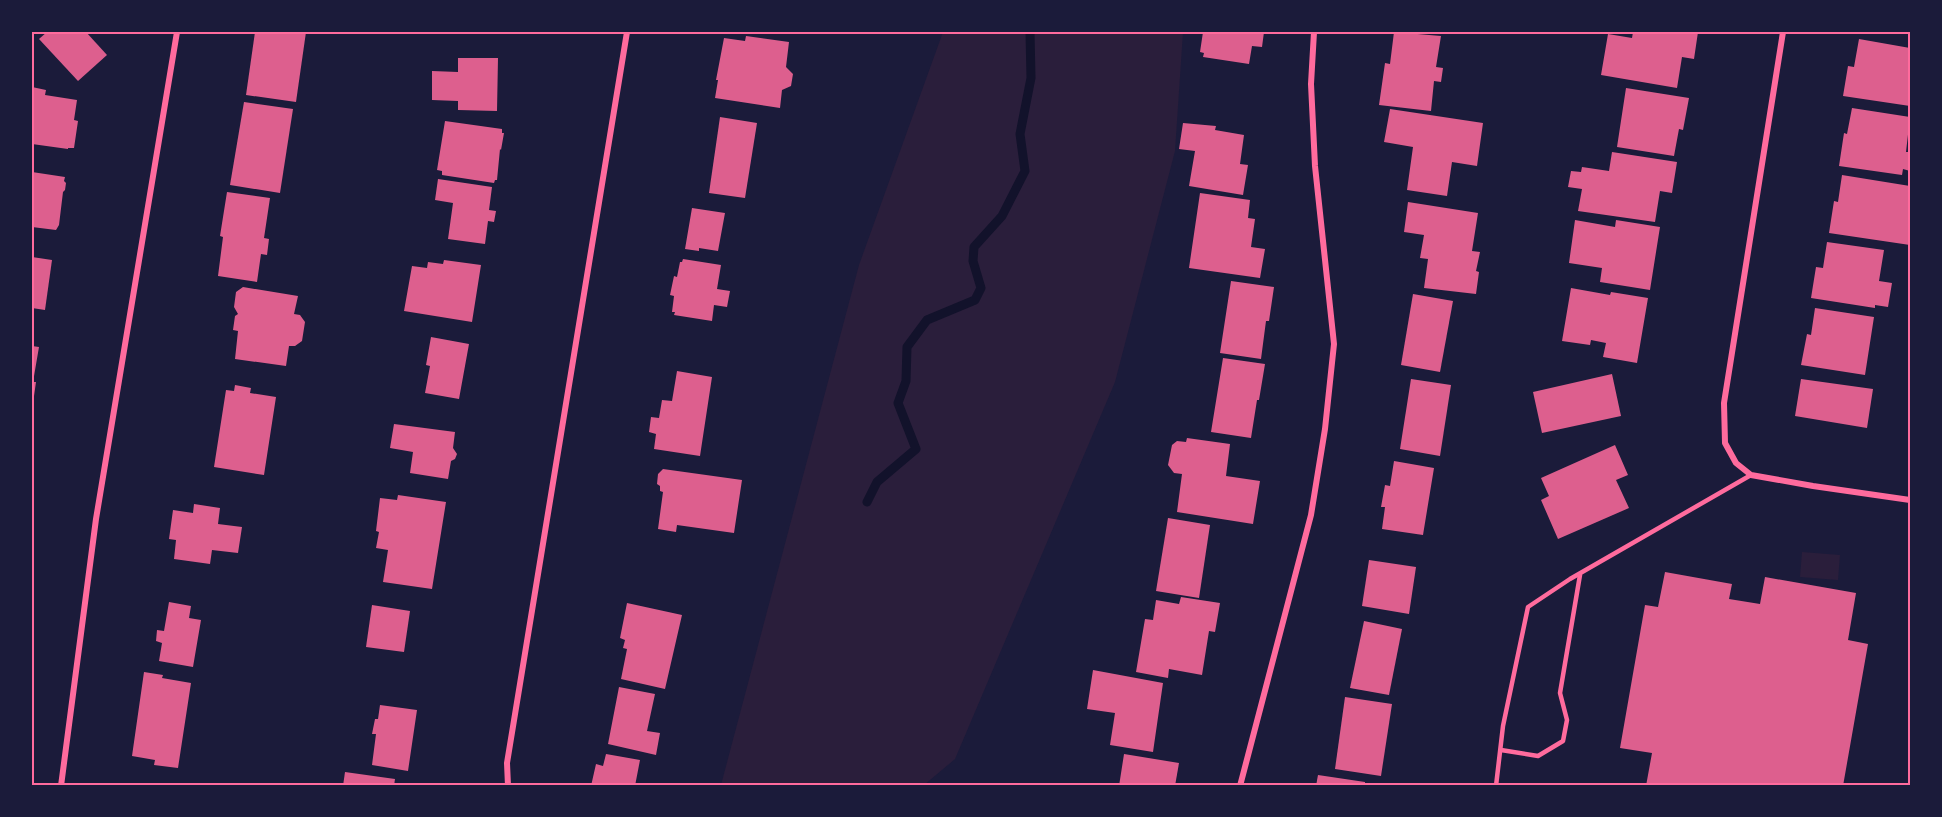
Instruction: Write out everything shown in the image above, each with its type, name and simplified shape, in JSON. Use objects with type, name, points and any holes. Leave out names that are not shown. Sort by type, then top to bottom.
[{"type":"street","points":[[61,786],[96,519],[177,32]]},
{"type":"street","points":[[508,786],[509,752],[627,32]]},
{"type":"street","points":[[1239,786],[1311,515],[1328,407],[1334,344],[1315,166],[1311,84],[1314,32]]},
{"type":"street","points":[[1783,32],[1724,403],[1725,442],[1736,463],[1751,475],[1911,500]]},
{"type":"lane","points":[[1496,786],[1503,726],[1528,607],[1751,475]]},
{"type":"lane","points":[[1501,750],[1538,756],[1563,741],[1567,720],[1560,693],[1580,575]]},
{"type":"shaded area","points":[[943,32],[1183,32],[1175,151],[1115,382],[955,759],[924,785],[721,785],[859,265]]},
{"type":"shaded area","points":[[1802,552],[1840,555],[1838,580],[1800,577]]},
{"type":"building","points":[[47,32],[86,32],[107,55],[78,81],[39,39]]},
{"type":"building","points":[[255,32],[306,32],[296,102],[246,95]]},
{"type":"building","points":[[1203,32],[1264,32],[1262,47],[1252,46],[1249,64],[1203,57],[1204,53],[1200,52]]},
{"type":"building","points":[[1394,32],[1441,36],[1436,67],[1443,68],[1441,82],[1434,81],[1431,111],[1379,105],[1385,63],[1390,64]]},
{"type":"building","points":[[1633,32],[1698,32],[1694,59],[1682,57],[1677,88],[1601,75],[1608,34],[1632,38]]},
{"type":"building","points":[[746,36],[789,42],[786,67],[793,74],[791,86],[782,90],[780,108],[715,98],[724,38],[745,41]]},
{"type":"building","points":[[1859,39],[1910,48],[1910,106],[1843,96],[1848,66],[1854,67]]},
{"type":"building","points":[[458,58],[498,58],[497,111],[458,110],[458,101],[432,100],[432,71],[458,72]]},
{"type":"building","points":[[32,87],[46,90],[45,95],[77,100],[74,120],[78,121],[74,148],[32,144]]},
{"type":"building","points":[[1626,88],[1689,98],[1683,130],[1679,129],[1674,156],[1617,147]]},
{"type":"building","points":[[244,102],[293,109],[280,193],[230,185]]},
{"type":"building","points":[[1852,108],[1910,117],[1906,152],[1910,152],[1910,171],[1903,169],[1902,175],[1839,166],[1844,133],[1847,134]]},
{"type":"building","points":[[1390,109],[1483,123],[1477,166],[1452,162],[1447,196],[1407,190],[1413,147],[1384,142]]},
{"type":"building","points":[[720,117],[757,123],[745,198],[709,193]]},
{"type":"building","points":[[445,121],[502,129],[504,133],[497,180],[494,183],[442,175],[442,171],[437,170]]},
{"type":"building","points":[[1183,123],[1216,126],[1215,130],[1244,135],[1240,164],[1248,165],[1243,195],[1189,186],[1195,151],[1179,149]]},
{"type":"building","points":[[1612,152],[1677,162],[1672,193],[1660,191],[1655,222],[1578,211],[1582,189],[1568,187],[1571,171],[1581,172],[1582,167],[1609,171]]},
{"type":"building","points":[[32,172],[65,177],[65,190],[59,225],[56,230],[32,227]]},
{"type":"building","points":[[1842,175],[1910,186],[1910,245],[1829,233],[1834,201],[1838,202]]},
{"type":"building","points":[[438,179],[492,187],[489,210],[496,211],[494,222],[488,221],[485,244],[448,239],[453,203],[435,200]]},
{"type":"building","points":[[227,192],[270,198],[264,238],[269,239],[267,255],[261,254],[257,282],[218,276],[223,237],[220,236]]},
{"type":"building","points":[[1200,193],[1250,200],[1248,218],[1255,219],[1251,247],[1265,249],[1260,278],[1189,268]]},
{"type":"building","points":[[1408,202],[1478,213],[1472,251],[1480,252],[1476,271],[1479,272],[1476,294],[1424,288],[1428,259],[1420,258],[1424,235],[1404,232]]},
{"type":"building","points":[[692,208],[725,213],[718,251],[699,248],[699,251],[685,249]]},
{"type":"building","points":[[1575,220],[1615,227],[1616,220],[1660,227],[1650,290],[1600,282],[1602,268],[1569,263]]},
{"type":"building","points":[[1827,242],[1884,250],[1879,281],[1892,283],[1888,307],[1875,305],[1875,308],[1811,298],[1816,267],[1823,268]]},
{"type":"building","points":[[32,257],[52,260],[45,310],[32,308]]},
{"type":"building","points":[[683,259],[721,265],[717,289],[730,291],[727,307],[714,305],[712,321],[674,315],[675,312],[672,312],[674,296],[670,295],[674,276],[677,277],[680,262]]},
{"type":"building","points":[[444,260],[481,265],[472,322],[404,311],[412,266],[427,268],[428,262],[443,264]]},
{"type":"building","points":[[1231,281],[1274,287],[1269,321],[1266,321],[1261,359],[1220,353]]},
{"type":"building","points":[[243,287],[298,296],[294,314],[300,315],[305,322],[302,341],[295,346],[289,346],[286,366],[235,359],[238,331],[233,330],[235,316],[238,314],[234,307],[236,292]]},
{"type":"building","points":[[1571,288],[1610,295],[1611,292],[1648,298],[1637,363],[1603,357],[1606,343],[1591,340],[1590,345],[1562,341]]},
{"type":"building","points":[[1413,294],[1453,301],[1440,372],[1401,365]]},
{"type":"building","points":[[1815,308],[1874,317],[1865,375],[1801,365],[1807,334],[1811,335]]},
{"type":"building","points":[[431,337],[469,344],[459,399],[425,393],[430,366],[426,365]]},
{"type":"building","points":[[32,346],[39,347],[33,382],[36,382],[33,403]]},
{"type":"building","points":[[1223,358],[1265,364],[1251,438],[1211,432]]},
{"type":"building","points":[[677,371],[712,377],[700,456],[654,449],[656,434],[649,432],[651,417],[659,418],[662,400],[672,401]]},
{"type":"building","points":[[1612,374],[1621,416],[1542,433],[1533,392]]},
{"type":"building","points":[[1411,379],[1451,385],[1440,456],[1400,449]]},
{"type":"building","points":[[1801,379],[1873,389],[1867,428],[1795,416]]},
{"type":"building","points":[[235,385],[251,388],[250,393],[276,397],[264,475],[214,467],[226,390],[234,391]]},
{"type":"building","points":[[394,424],[455,432],[453,448],[457,454],[451,461],[448,479],[410,473],[413,452],[390,448]]},
{"type":"building","points":[[1187,438],[1230,444],[1226,476],[1260,481],[1253,524],[1177,512],[1182,474],[1174,473],[1168,465],[1172,445],[1177,441],[1186,442]]},
{"type":"building","points":[[1615,445],[1628,475],[1616,480],[1629,508],[1558,539],[1541,500],[1549,496],[1541,478]]},
{"type":"building","points":[[1394,461],[1434,468],[1423,535],[1382,529],[1385,507],[1381,507],[1385,485],[1390,486]]},
{"type":"building","points":[[663,469],[742,480],[734,533],[677,525],[676,532],[658,529],[663,492],[657,484],[658,474]]},
{"type":"building","points":[[398,495],[446,502],[432,589],[383,582],[388,550],[376,548],[380,498],[397,500]]},
{"type":"building","points":[[194,504],[220,508],[218,524],[242,527],[238,553],[212,550],[210,564],[174,559],[176,540],[169,539],[173,510],[193,513]]},
{"type":"building","points":[[1168,518],[1210,525],[1199,598],[1156,591]]},
{"type":"building","points":[[1369,560],[1416,567],[1409,614],[1362,606]]},
{"type":"building","points":[[1665,572],[1732,584],[1729,599],[1760,604],[1765,577],[1856,593],[1848,640],[1868,644],[1843,786],[1646,786],[1652,753],[1620,748],[1645,605],[1658,607]]},
{"type":"building","points":[[1181,597],[1220,603],[1215,632],[1209,631],[1202,675],[1169,669],[1168,678],[1136,672],[1145,619],[1153,620],[1156,600],[1179,604]]},
{"type":"building","points":[[169,602],[191,606],[189,618],[201,620],[193,667],[159,661],[162,643],[156,641],[157,630],[164,631]]},
{"type":"building","points":[[627,603],[682,615],[665,689],[621,679],[627,649],[623,648],[625,640],[620,638]]},
{"type":"building","points":[[372,605],[410,611],[404,652],[366,647]]},
{"type":"building","points":[[1364,621],[1402,629],[1389,695],[1350,688]]},
{"type":"building","points":[[1093,670],[1163,683],[1153,752],[1110,745],[1115,713],[1087,709]]},
{"type":"building","points":[[144,672],[191,683],[178,768],[154,765],[155,760],[132,756]]},
{"type":"building","points":[[619,687],[655,694],[647,731],[660,733],[656,755],[608,744]]},
{"type":"building","points":[[1345,697],[1392,704],[1381,776],[1335,769]]},
{"type":"building","points":[[380,705],[417,710],[408,771],[372,765],[376,734],[372,734]]},
{"type":"building","points":[[606,754],[640,760],[635,786],[591,786],[596,764],[603,766]]},
{"type":"building","points":[[1124,754],[1179,763],[1175,786],[1119,786]]},
{"type":"building","points":[[345,772],[395,779],[394,786],[343,786]]},
{"type":"building","points":[[1318,775],[1365,782],[1365,786],[1316,786]]},
{"type":"waterway","points":[[867,502],[877,482],[916,449],[898,403],[906,381],[907,347],[927,320],[975,300],[981,288],[973,261],[974,247],[1002,216],[1025,171],[1020,134],[1031,78],[1030,32]]}]
